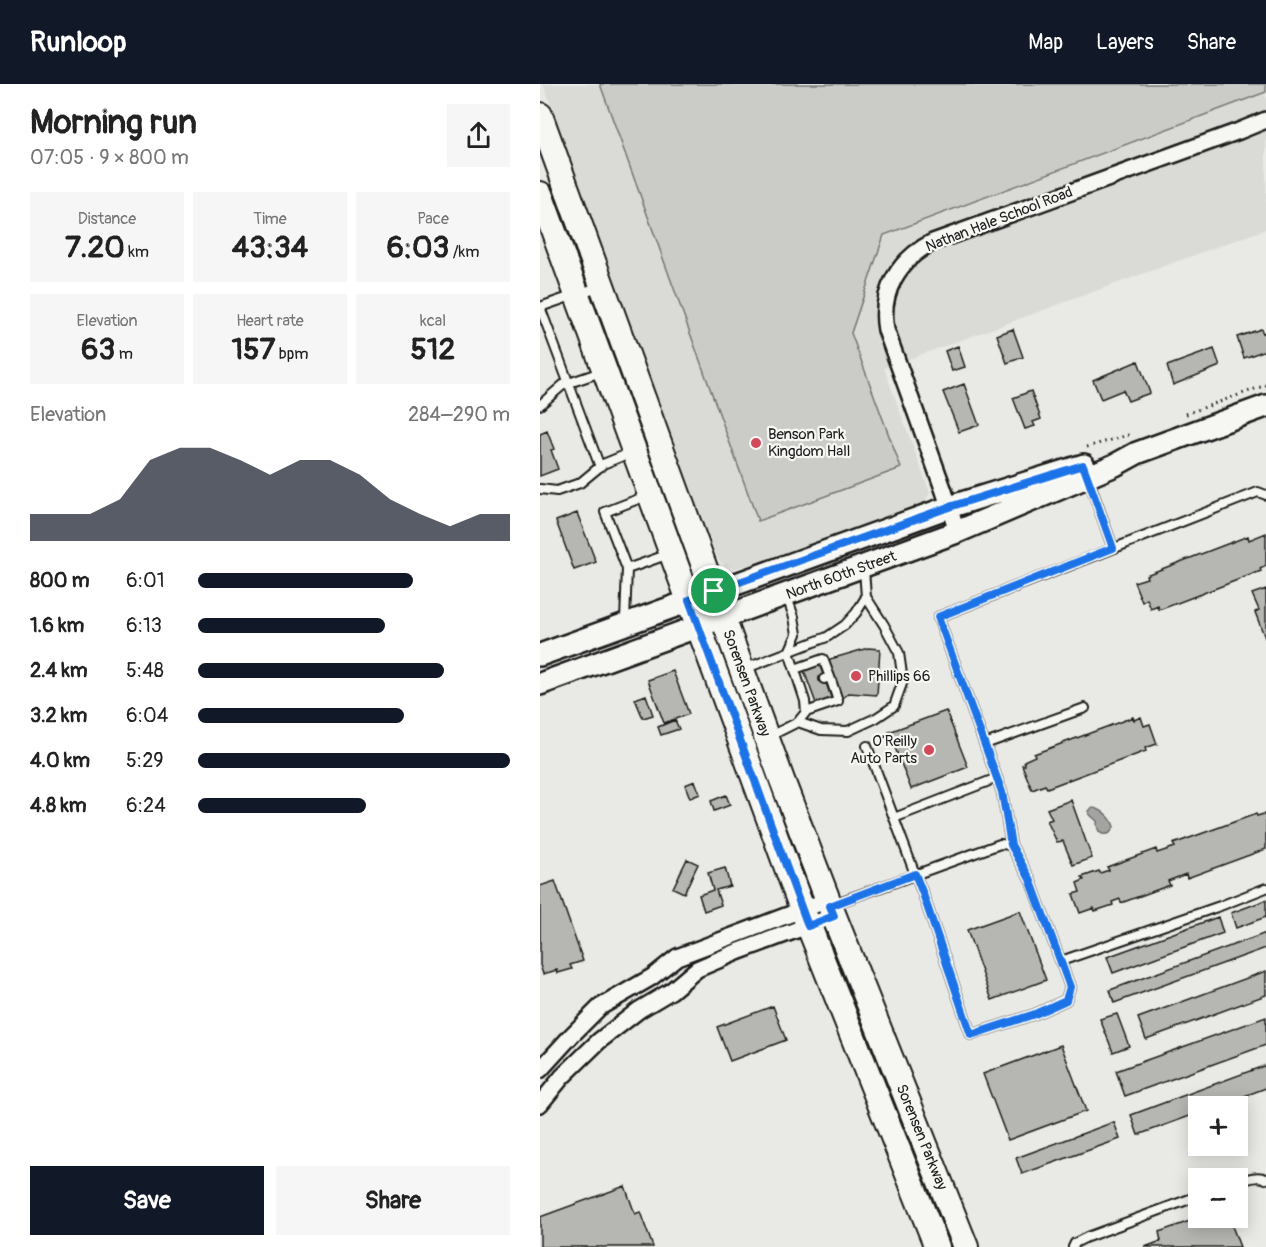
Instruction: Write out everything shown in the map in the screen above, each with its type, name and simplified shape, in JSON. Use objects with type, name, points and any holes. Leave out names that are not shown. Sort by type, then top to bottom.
[{"type":"main road","name":"Sorensen Parkway","points":[[540,115],[830,907],[966,1247]]},
{"type":"main road","name":"Sorensen Parkway","points":[[540,194],[805,917],[937,1247]]},
{"type":"main road","name":"North 60th Street","points":[[540,655],[949,507],[1111,457],[1136,443],[1266,406]]},
{"type":"main road","name":"North 60th Street","points":[[540,684],[957,532],[1084,464]]},
{"type":"street","name":"Nathan Hale School Road","points":[[957,532],[886,330],[884,312],[886,298],[900,268],[915,253],[933,242],[1266,120]]},
{"type":"street","points":[[540,1070],[600,1007],[652,977],[677,957],[830,907]]},
{"type":"street","points":[[540,1104],[562,1077],[599,1041],[639,1010],[671,991],[697,969],[737,952],[805,917]]},
{"type":"lane","points":[[600,467],[540,307],[602,285]]},
{"type":"lane","points":[[540,405],[563,385],[605,371]]},
{"type":"lane","points":[[540,489],[557,490],[580,483],[600,467],[635,451]]},
{"type":"lane","points":[[1084,464],[1113,548]]},
{"type":"lane","points":[[867,746],[923,894],[971,1035],[1035,1014],[1066,1000],[1070,987],[1030,879],[1011,845],[1002,792],[938,617],[1258,492],[1266,495]]},
{"type":"lane","points":[[625,624],[627,569],[605,512],[650,495]]},
{"type":"lane","points":[[627,569],[672,553]]},
{"type":"lane","points":[[798,722],[821,730],[848,731],[876,718],[894,706],[903,681],[899,653],[866,597],[863,567]]},
{"type":"lane","points":[[786,595],[797,634],[789,652],[795,669],[805,686],[806,712]]},
{"type":"lane","points":[[743,670],[827,637],[856,614],[866,597]]},
{"type":"lane","points":[[767,738],[798,722],[806,712],[838,701],[827,678],[823,659],[795,669]]},
{"type":"lane","points":[[985,744],[1085,708]]},
{"type":"lane","points":[[894,818],[997,778]]},
{"type":"lane","points":[[830,907],[1000,844],[1011,845]]},
{"type":"lane","points":[[1061,961],[1266,888]]},
{"type":"lane","points":[[1248,1179],[1261,1177],[1266,1179]]},
{"type":"lane","points":[[1073,1247],[1075,1243],[1087,1237],[1188,1200]]},
{"type":"path","points":[[1180,417],[1266,384]]},
{"type":"path","points":[[1084,464],[1136,443]]},
{"type":"shaded area","points":[[543,84],[1266,84],[1266,229],[884,368],[930,493],[924,503],[757,563],[736,568],[726,566],[715,553]]},
{"type":"shaded area","points":[[600,84],[1266,84],[1266,92],[884,235],[851,333],[901,468],[758,521]]},
{"type":"shaded area","points":[[1092,808],[1109,817],[1114,827],[1110,833],[1100,832],[1097,821],[1089,814]]},
{"type":"building","points":[[1013,329],[1023,357],[1007,363],[997,335]]},
{"type":"building","points":[[1261,329],[1263,333],[1266,332],[1266,350],[1244,358],[1237,337]]},
{"type":"building","points":[[958,346],[965,367],[952,371],[945,351]]},
{"type":"building","points":[[1214,349],[1220,366],[1173,385],[1167,366]]},
{"type":"building","points":[[1138,361],[1150,393],[1128,401],[1123,390],[1101,399],[1093,380]]},
{"type":"building","points":[[964,384],[979,425],[959,432],[943,392]]},
{"type":"building","points":[[1031,391],[1041,419],[1033,422],[1035,426],[1025,429],[1013,398]]},
{"type":"building","points":[[547,431],[558,469],[540,476],[540,434]]},
{"type":"building","points":[[577,513],[596,562],[574,570],[556,521]]},
{"type":"building","points":[[1266,533],[1266,566],[1260,569],[1261,571],[1159,610],[1158,606],[1151,609],[1147,599],[1142,602],[1134,582],[1147,578],[1146,575],[1248,536],[1249,540]]},
{"type":"building","points":[[1266,589],[1265,638],[1255,612],[1259,610],[1252,594]]},
{"type":"building","name":"Phillips 66","points":[[868,648],[880,649],[877,695],[849,693],[842,699],[827,660]]},
{"type":"building","points":[[819,663],[832,700],[817,706],[803,668]]},
{"type":"building","points":[[673,671],[689,714],[664,723],[648,680]]},
{"type":"building","points":[[646,695],[653,715],[643,718],[635,699]]},
{"type":"building","name":"O'Reilly Auto Parts","points":[[946,711],[968,767],[911,789],[889,732]]},
{"type":"building","points":[[1133,717],[1134,720],[1141,717],[1144,726],[1150,724],[1157,744],[1145,748],[1146,751],[1047,788],[1045,785],[1032,790],[1022,765],[1025,765],[1024,761],[1035,756],[1034,754]]},
{"type":"building","points":[[675,720],[679,729],[661,735],[658,727]]},
{"type":"building","points":[[695,781],[700,794],[690,798],[685,785]]},
{"type":"building","points":[[726,795],[730,805],[714,811],[711,801]]},
{"type":"building","points":[[1071,800],[1092,858],[1073,865],[1063,841],[1057,842],[1047,821],[1052,819],[1047,809]]},
{"type":"building","points":[[1256,814],[1257,816],[1264,814],[1266,819],[1266,849],[1187,878],[1186,874],[1168,881],[1170,885],[1121,903],[1120,899],[1112,902],[1113,905],[1080,913],[1073,894],[1080,892],[1077,883],[1084,880],[1082,877],[1109,870],[1107,867],[1156,849],[1157,853],[1175,847],[1173,844]]},
{"type":"building","points":[[687,859],[698,864],[684,893],[673,888]]},
{"type":"building","points":[[725,868],[730,886],[716,890],[721,905],[704,911],[699,895],[713,890],[708,873]]},
{"type":"building","points":[[555,881],[583,961],[570,965],[572,969],[543,974],[540,965],[540,886]]},
{"type":"building","points":[[1266,900],[1266,917],[1236,928],[1231,913]]},
{"type":"building","points":[[1020,911],[1046,980],[992,1000],[967,930]]},
{"type":"building","points":[[1218,917],[1223,933],[1113,973],[1107,957]]},
{"type":"building","points":[[1266,933],[1266,948],[1114,1003],[1110,990]]},
{"type":"building","points":[[1266,971],[1266,995],[1146,1039],[1138,1018]]},
{"type":"building","points":[[773,1006],[786,1040],[730,1061],[717,1027]]},
{"type":"building","points":[[1117,1014],[1129,1046],[1113,1052],[1100,1019]]},
{"type":"building","points":[[1266,1017],[1266,1045],[1125,1096],[1116,1071]]},
{"type":"building","points":[[1061,1045],[1086,1111],[1008,1140],[983,1074]]},
{"type":"building","points":[[1266,1065],[1266,1088],[1245,1096],[1188,1096],[1188,1117],[1138,1135],[1131,1115]]},
{"type":"building","points":[[1114,1122],[1120,1139],[1022,1174],[1016,1158]]},
{"type":"building","points":[[625,1186],[635,1214],[640,1212],[653,1247],[540,1247],[540,1217]]},
{"type":"building","points":[[1188,1222],[1188,1228],[1233,1228],[1240,1247],[1145,1247],[1161,1241],[1159,1232]]},
{"type":"place","name":"Benson Park Kingdom Hall","points":[[756,443]]},
{"type":"place","name":"Phillips 66","points":[[856,676]]},
{"type":"place","name":"O'Reilly Auto Parts","points":[[929,750]]},
{"type":"route","points":[[1083,465],[1113,548],[938,617],[1002,792],[1011,845],[1030,879],[1070,987],[1066,1000],[1035,1014],[971,1035],[915,874],[830,906],[834,916],[808,926],[689,600],[714,591],[949,507],[1083,465]]}]
